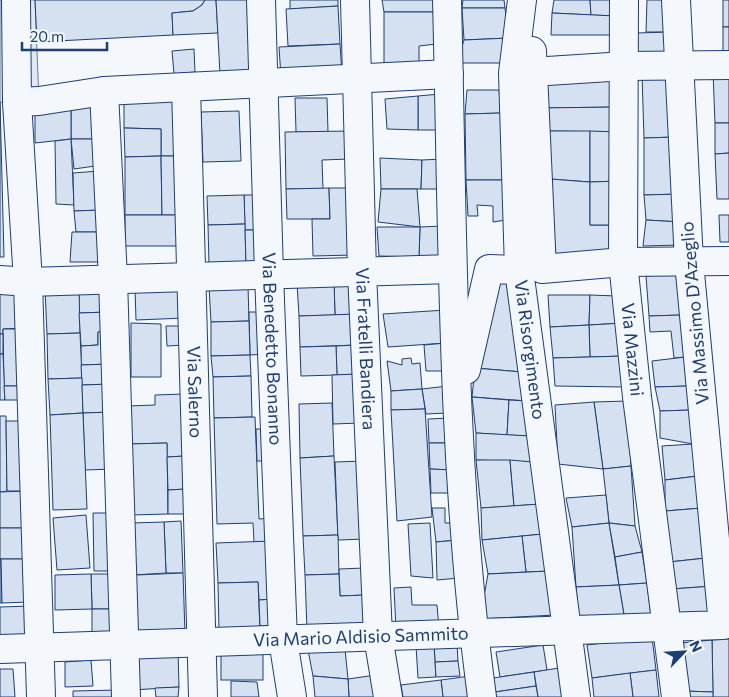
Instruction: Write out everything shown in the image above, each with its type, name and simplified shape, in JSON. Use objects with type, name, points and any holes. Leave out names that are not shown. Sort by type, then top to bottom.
[{"type":"street","points":[[16,0],[18,102],[28,282],[42,697]]},
{"type":"street","name":"Via Benedetto Bonanno","points":[[261,0],[265,83],[269,274],[284,640],[292,697]]},
{"type":"street","name":"Via Fratelli Bandiera","points":[[355,0],[362,272],[378,636],[388,697]]},
{"type":"street","points":[[447,0],[452,269],[457,406],[473,633],[482,697]]},
{"type":"street","name":"Via Risorgimento","points":[[522,0],[513,73],[566,631],[576,697]]},
{"type":"street","name":"Via Risorgimento","points":[[531,269],[534,0]]},
{"type":"street","name":"Via Mazzini","points":[[624,0],[623,262],[637,397],[676,697]]},
{"type":"street","name":"Via Massimo D'Azeglio","points":[[676,0],[689,262],[723,625]]},
{"type":"street","points":[[532,72],[625,66],[729,65]]},
{"type":"street","points":[[18,102],[104,91],[449,74]]},
{"type":"street","name":"Via Salerno","points":[[186,87],[203,697]]},
{"type":"street","points":[[104,91],[113,279],[126,697]]},
{"type":"street","points":[[457,406],[489,269],[531,269],[623,262],[729,260]]},
{"type":"street","points":[[0,280],[28,282],[452,269]]},
{"type":"street","name":"Via Mario Aldisio Sammito","points":[[0,650],[723,625]]},
{"type":"shaded area","points":[[0,0],[35,0],[39,101],[0,102]]},
{"type":"building","points":[[35,0],[205,0],[202,5],[193,11],[172,13],[173,35],[37,42]]},
{"type":"building","points":[[205,0],[216,0],[218,33],[173,35],[172,13],[193,11],[202,5]]},
{"type":"building","points":[[216,0],[249,0],[253,72],[220,74]]},
{"type":"building","points":[[290,0],[338,0],[338,6],[290,9]]},
{"type":"building","points":[[382,0],[443,0],[444,12],[384,12]]},
{"type":"building","points":[[463,0],[504,0],[505,8],[462,8]]},
{"type":"building","points":[[554,0],[590,0],[591,15],[552,13]]},
{"type":"building","points":[[590,0],[615,0],[616,16],[591,15]]},
{"type":"building","points":[[647,0],[671,0],[672,32],[646,32]]},
{"type":"building","points":[[723,0],[729,0],[729,27],[723,27]]},
{"type":"building","points":[[338,6],[340,44],[288,46],[286,9]]},
{"type":"building","points":[[462,8],[505,8],[509,38],[464,40]]},
{"type":"building","points":[[384,12],[444,12],[445,43],[419,46],[419,71],[384,72]]},
{"type":"building","points":[[552,13],[616,16],[619,35],[551,35]]},
{"type":"building","points":[[723,27],[729,27],[729,54],[723,54]]},
{"type":"building","points":[[672,32],[671,59],[637,62],[635,33]]},
{"type":"building","points":[[509,38],[509,63],[457,63],[464,40]]},
{"type":"building","points":[[340,44],[342,74],[281,77],[279,47]]},
{"type":"building","points":[[194,49],[195,72],[174,74],[172,51]]},
{"type":"building","points":[[713,72],[729,72],[729,123],[715,123]]},
{"type":"building","points":[[616,75],[618,107],[538,108],[544,77]]},
{"type":"building","points":[[642,75],[670,75],[675,137],[644,138]]},
{"type":"building","points":[[467,90],[499,90],[501,113],[465,114]]},
{"type":"building","points":[[440,94],[441,130],[418,130],[418,96]]},
{"type":"building","points":[[418,96],[418,130],[387,129],[385,99]]},
{"type":"building","points":[[295,98],[327,98],[328,132],[296,132]]},
{"type":"building","points":[[124,101],[179,101],[179,156],[161,156],[161,129],[124,128]]},
{"type":"building","points":[[0,102],[4,257],[0,257]]},
{"type":"building","points":[[98,102],[100,139],[71,139],[71,103]]},
{"type":"building","points":[[71,103],[71,139],[35,143],[35,106]]},
{"type":"building","points":[[618,107],[620,132],[547,131],[538,108]]},
{"type":"building","points":[[239,111],[241,161],[203,162],[201,112]]},
{"type":"building","points":[[501,113],[507,180],[466,180],[465,114]]},
{"type":"building","points":[[715,123],[729,123],[729,153],[715,154]]},
{"type":"building","points":[[124,128],[161,129],[161,156],[125,157]]},
{"type":"building","points":[[350,131],[350,159],[322,160],[323,189],[286,189],[285,132]]},
{"type":"building","points":[[547,131],[590,131],[590,182],[550,179]]},
{"type":"building","points":[[590,131],[620,132],[620,181],[590,182]]},
{"type":"building","points":[[675,137],[679,194],[644,195],[644,138]]},
{"type":"building","points":[[71,139],[100,139],[102,165],[74,169]]},
{"type":"building","points":[[71,139],[74,205],[56,204],[55,141]]},
{"type":"building","points":[[729,153],[729,199],[717,199],[715,154]]},
{"type":"building","points":[[161,156],[162,215],[125,215],[125,157]]},
{"type":"building","points":[[161,156],[179,156],[179,215],[162,215]]},
{"type":"building","points":[[380,158],[422,160],[421,189],[381,189]]},
{"type":"building","points":[[443,159],[443,189],[421,189],[422,160]]},
{"type":"building","points":[[99,171],[101,210],[74,211],[73,173]]},
{"type":"building","points":[[550,179],[590,182],[590,225],[620,225],[620,253],[548,256]]},
{"type":"building","points":[[466,180],[507,180],[506,220],[493,222],[493,206],[477,205],[478,216],[468,216]]},
{"type":"building","points":[[620,181],[620,225],[590,225],[590,182]]},
{"type":"building","points":[[329,188],[330,219],[287,219],[286,189]]},
{"type":"building","points":[[329,188],[353,188],[354,255],[313,256],[312,219],[330,219]]},
{"type":"building","points":[[381,189],[417,189],[420,227],[378,222]]},
{"type":"building","points":[[679,194],[681,222],[646,220],[644,195]]},
{"type":"building","points":[[244,195],[259,195],[259,230],[245,230]]},
{"type":"building","points":[[244,195],[245,224],[208,225],[207,196]]},
{"type":"building","points":[[101,210],[105,232],[76,232],[74,211]]},
{"type":"building","points":[[125,215],[179,215],[179,246],[125,246]]},
{"type":"building","points":[[719,215],[729,215],[729,242],[720,242]]},
{"type":"building","points":[[646,220],[681,222],[681,245],[643,246]]},
{"type":"building","points":[[245,224],[246,264],[209,265],[208,225]]},
{"type":"building","points":[[444,226],[444,261],[419,257],[420,227]]},
{"type":"building","points":[[377,227],[420,227],[419,257],[379,256]]},
{"type":"building","points":[[245,230],[259,230],[260,264],[246,264]]},
{"type":"building","points":[[72,232],[105,232],[104,262],[70,262]]},
{"type":"building","points":[[678,274],[681,315],[649,316],[646,276]]},
{"type":"building","points":[[493,279],[515,279],[522,372],[475,368]]},
{"type":"building","points":[[355,281],[356,314],[335,315],[334,282]]},
{"type":"building","points":[[334,282],[335,315],[299,316],[297,283]]},
{"type":"building","points":[[248,286],[249,321],[211,322],[209,287]]},
{"type":"building","points":[[107,287],[108,312],[79,313],[79,288]]},
{"type":"building","points":[[184,287],[185,318],[136,320],[135,289]]},
{"type":"building","points":[[79,288],[80,333],[47,334],[45,289]]},
{"type":"building","points":[[24,290],[25,328],[3,329],[3,334],[0,334],[0,291]]},
{"type":"building","points":[[548,295],[590,295],[589,325],[550,327]]},
{"type":"building","points":[[590,295],[617,296],[624,323],[589,325]]},
{"type":"building","points":[[446,310],[446,343],[388,347],[383,314]]},
{"type":"building","points":[[108,312],[109,331],[98,332],[98,345],[81,346],[79,313]]},
{"type":"building","points":[[249,312],[264,312],[265,354],[250,355]]},
{"type":"building","points":[[356,314],[357,345],[300,347],[299,316]]},
{"type":"building","points":[[681,315],[685,357],[674,358],[671,331],[650,332],[649,316]]},
{"type":"building","points":[[249,321],[250,355],[211,356],[211,322]]},
{"type":"building","points":[[131,323],[161,324],[161,377],[131,377]]},
{"type":"building","points":[[624,323],[624,356],[590,357],[589,325]]},
{"type":"building","points":[[589,325],[590,357],[553,358],[550,327]]},
{"type":"building","points":[[166,326],[184,326],[184,345],[167,346]]},
{"type":"building","points":[[3,329],[19,329],[20,386],[4,386]]},
{"type":"building","points":[[109,331],[110,364],[81,365],[81,346],[98,345],[98,332]]},
{"type":"building","points":[[80,333],[82,378],[48,379],[47,334]]},
{"type":"building","points":[[0,334],[3,334],[3,354],[0,354]]},
{"type":"building","points":[[446,343],[448,371],[426,371],[424,345]]},
{"type":"building","points":[[357,345],[358,374],[337,375],[336,346]]},
{"type":"building","points":[[336,346],[337,375],[301,376],[300,347]]},
{"type":"building","points":[[0,354],[3,354],[5,400],[0,400]]},
{"type":"building","points":[[250,355],[251,376],[213,377],[211,356]]},
{"type":"building","points":[[624,356],[625,387],[555,386],[553,358]]},
{"type":"building","points":[[685,357],[687,386],[655,387],[652,361]]},
{"type":"building","points":[[411,358],[412,364],[420,363],[422,389],[391,391],[387,361],[402,365],[402,359]]},
{"type":"building","points":[[110,364],[111,384],[82,385],[81,365]]},
{"type":"building","points":[[475,368],[522,372],[528,401],[472,397]]},
{"type":"building","points":[[358,374],[360,423],[333,424],[332,375]]},
{"type":"building","points":[[251,376],[252,417],[214,418],[213,377]]},
{"type":"building","points":[[82,378],[83,413],[50,415],[48,379]]},
{"type":"building","points":[[111,384],[112,412],[83,413],[82,385]]},
{"type":"building","points":[[4,386],[24,386],[24,400],[5,400]]},
{"type":"building","points":[[448,386],[448,413],[426,414],[422,389]]},
{"type":"building","points":[[687,386],[691,410],[660,411],[655,387]]},
{"type":"building","points":[[422,389],[425,409],[391,410],[391,391]]},
{"type":"building","points":[[184,394],[185,456],[167,457],[167,443],[129,444],[128,406],[155,405],[155,395]]},
{"type":"building","points":[[472,397],[509,400],[507,435],[476,433]]},
{"type":"building","points":[[509,400],[528,401],[531,436],[507,435]]},
{"type":"building","points":[[627,401],[631,466],[603,469],[594,402]]},
{"type":"building","points":[[594,402],[603,469],[558,464],[555,405]]},
{"type":"building","points":[[332,403],[334,456],[300,458],[299,404]]},
{"type":"building","points":[[425,409],[432,517],[397,521],[391,410]]},
{"type":"building","points":[[691,410],[693,444],[660,438],[660,411]]},
{"type":"building","points":[[112,412],[114,469],[85,470],[83,413]]},
{"type":"building","points":[[83,413],[87,509],[53,510],[50,415]]},
{"type":"building","points":[[0,416],[6,416],[7,491],[0,492]]},
{"type":"building","points":[[255,417],[259,519],[272,518],[273,541],[254,542],[253,523],[217,524],[214,418]]},
{"type":"building","points":[[450,418],[451,443],[429,443],[428,419]]},
{"type":"building","points":[[6,421],[26,421],[27,491],[7,491]]},
{"type":"building","points":[[256,429],[268,429],[269,461],[257,461]]},
{"type":"building","points":[[476,433],[531,436],[533,462],[476,460]]},
{"type":"building","points":[[167,443],[168,514],[131,515],[129,444]]},
{"type":"building","points":[[429,443],[451,443],[453,470],[430,469]]},
{"type":"building","points":[[693,444],[698,476],[665,480],[662,446]]},
{"type":"building","points":[[185,456],[186,489],[168,490],[167,457]]},
{"type":"building","points":[[334,456],[338,535],[303,536],[300,458]]},
{"type":"building","points":[[476,460],[510,460],[514,506],[481,508]]},
{"type":"building","points":[[510,460],[533,462],[540,504],[514,506]]},
{"type":"building","points":[[363,461],[366,539],[338,540],[335,462]]},
{"type":"building","points":[[631,466],[635,526],[609,523],[603,469]]},
{"type":"building","points":[[430,469],[453,470],[453,493],[431,493]]},
{"type":"building","points":[[698,476],[702,508],[665,511],[665,480]]},
{"type":"building","points":[[186,489],[187,514],[168,514],[168,490]]},
{"type":"building","points":[[27,491],[28,528],[0,528],[0,492]]},
{"type":"building","points":[[606,495],[609,523],[572,527],[566,498]]},
{"type":"building","points":[[540,504],[543,534],[482,540],[481,508]]},
{"type":"building","points":[[432,508],[445,508],[445,523],[457,523],[458,540],[436,542]]},
{"type":"building","points":[[702,508],[706,558],[669,562],[665,511]]},
{"type":"building","points":[[93,513],[114,513],[115,571],[94,571]]},
{"type":"building","points":[[86,515],[90,568],[57,570],[53,518]]},
{"type":"building","points":[[181,521],[183,573],[166,573],[164,522]]},
{"type":"building","points":[[164,522],[166,573],[133,575],[131,523]]},
{"type":"building","points":[[430,523],[433,578],[411,576],[408,524]]},
{"type":"building","points":[[609,523],[619,585],[576,587],[572,527]]},
{"type":"building","points":[[609,523],[635,526],[642,552],[615,557]]},
{"type":"building","points":[[0,528],[28,528],[28,559],[0,559]]},
{"type":"building","points":[[543,534],[549,571],[526,572],[522,536]]},
{"type":"building","points":[[338,535],[339,574],[305,575],[303,536]]},
{"type":"building","points":[[522,536],[526,572],[488,574],[482,540]]},
{"type":"building","points":[[458,540],[459,578],[437,580],[436,542]]},
{"type":"building","points":[[273,541],[274,599],[259,600],[258,582],[218,583],[216,543]]},
{"type":"building","points":[[642,552],[647,583],[619,585],[615,557]]},
{"type":"building","points":[[706,558],[714,586],[671,589],[669,562]]},
{"type":"building","points":[[1,559],[2,603],[0,603]]},
{"type":"building","points":[[1,559],[28,559],[29,602],[2,603]]},
{"type":"building","points":[[364,568],[365,595],[340,596],[339,569]]},
{"type":"building","points":[[549,571],[555,615],[480,619],[488,574]]},
{"type":"building","points":[[183,573],[185,634],[138,636],[136,575]]},
{"type":"building","points":[[91,574],[117,574],[117,609],[92,609]]},
{"type":"building","points":[[91,574],[92,609],[55,610],[55,575]]},
{"type":"building","points":[[339,574],[340,596],[365,595],[367,629],[307,630],[305,575]]},
{"type":"building","points":[[258,582],[260,630],[219,631],[218,583]]},
{"type":"building","points":[[647,583],[651,616],[624,615],[619,585]]},
{"type":"building","points":[[619,585],[624,615],[579,620],[576,587]]},
{"type":"building","points":[[714,586],[715,614],[671,615],[671,589]]},
{"type":"building","points":[[411,587],[412,605],[437,605],[439,628],[396,629],[394,588]]},
{"type":"building","points":[[274,599],[275,625],[260,626],[259,600]]},
{"type":"building","points":[[31,606],[32,639],[0,639],[0,607]]},
{"type":"building","points":[[92,609],[117,609],[118,637],[92,637]]},
{"type":"building","points":[[652,637],[656,670],[592,678],[587,645]]},
{"type":"building","points":[[729,639],[729,697],[713,697],[712,640]]},
{"type":"building","points":[[712,640],[713,692],[684,691],[681,643]]},
{"type":"building","points":[[457,643],[458,661],[435,662],[434,645]]},
{"type":"building","points":[[434,645],[436,677],[418,678],[416,646]]},
{"type":"building","points":[[543,645],[547,670],[500,677],[496,652]]},
{"type":"building","points":[[345,649],[348,679],[313,676],[308,650]]},
{"type":"building","points":[[132,650],[178,650],[179,687],[133,690]]},
{"type":"building","points":[[221,653],[263,653],[263,680],[221,680]]},
{"type":"building","points":[[91,660],[93,686],[65,687],[65,662]]},
{"type":"building","points":[[458,661],[460,676],[436,677],[435,662]]},
{"type":"building","points":[[559,668],[563,697],[538,697],[534,672]]},
{"type":"building","points":[[0,669],[13,669],[15,697],[0,697]]},
{"type":"building","points":[[656,670],[659,697],[633,697],[630,673]]},
{"type":"building","points":[[534,672],[536,686],[495,692],[493,678]]},
{"type":"building","points":[[630,673],[633,697],[594,697],[592,678]]},
{"type":"building","points":[[376,675],[379,697],[349,697],[348,679]]},
{"type":"building","points":[[313,676],[348,679],[349,697],[315,697]]},
{"type":"building","points":[[470,676],[473,697],[443,697],[441,680]]},
{"type":"building","points":[[441,680],[443,697],[403,697],[401,685]]},
{"type":"building","points":[[231,681],[257,682],[259,697],[231,697]]},
{"type":"building","points":[[536,686],[538,697],[496,697],[495,692]]},
{"type":"building","points":[[179,687],[178,697],[156,697],[155,688]]},
{"type":"building","points":[[118,690],[118,697],[73,697],[73,691]]},
{"type":"building","points":[[684,691],[713,692],[713,697],[685,697]]}]
